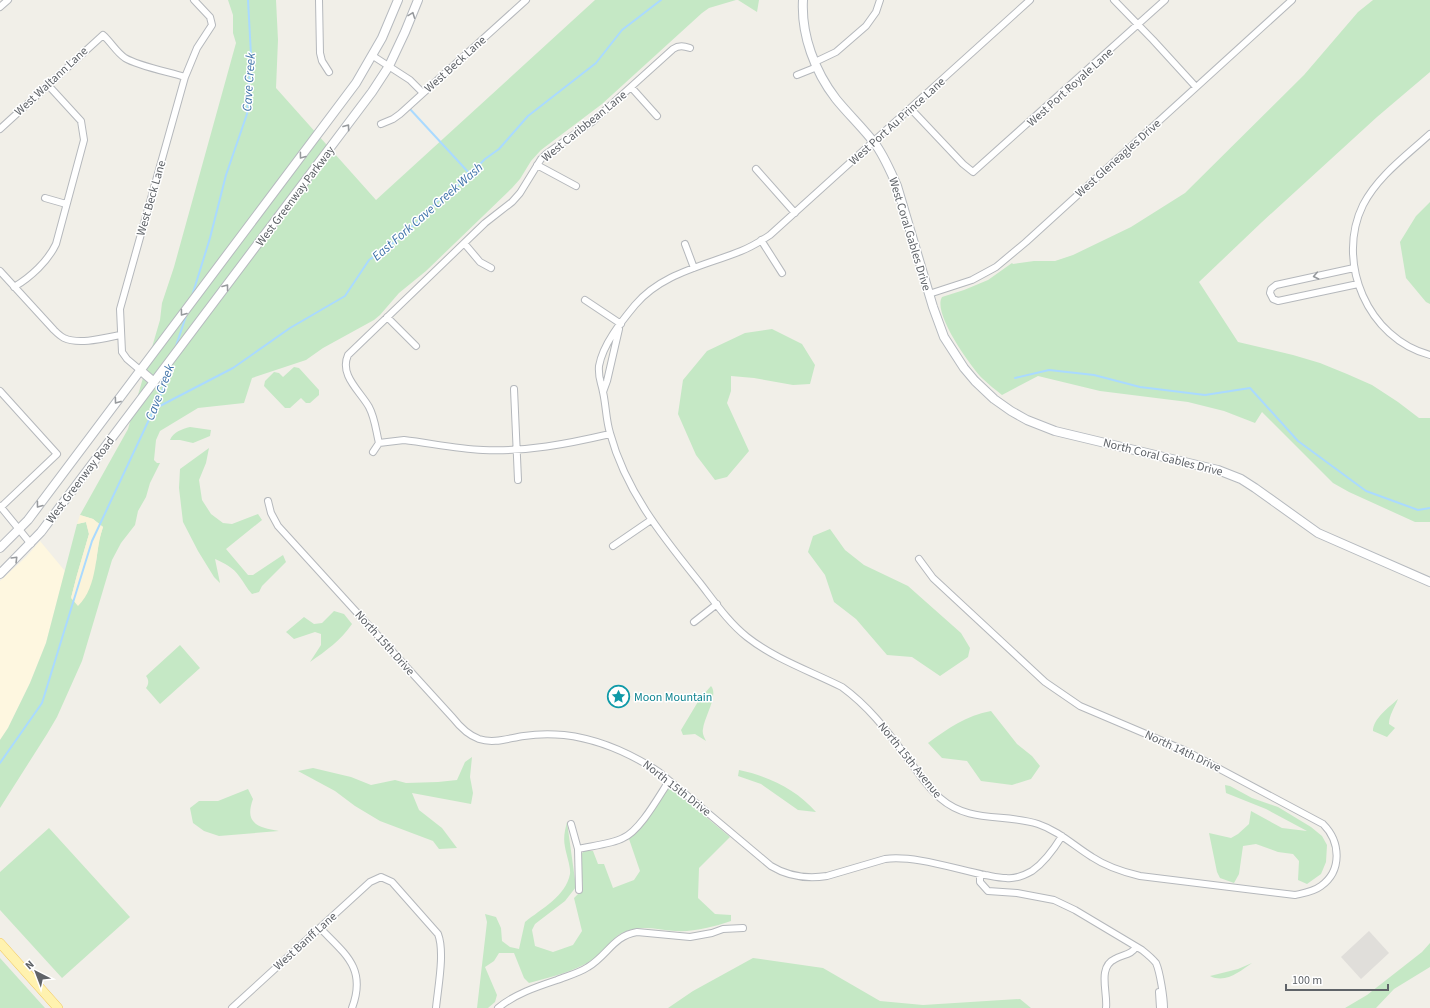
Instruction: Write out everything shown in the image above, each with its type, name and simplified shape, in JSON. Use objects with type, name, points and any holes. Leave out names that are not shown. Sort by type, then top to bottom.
[{"type":"main road","name":"West Greenway Parkway","points":[[140,370],[356,83],[373,56],[388,26],[398,0]]},
{"type":"main road","name":"West Greenway Parkway","points":[[154,382],[345,129],[389,66],[418,0]]},
{"type":"main road","name":"West Coral Gables Drive","points":[[803,0],[805,32],[822,79],[836,99],[874,142],[890,169],[897,186],[939,325]]},
{"type":"main road","name":"North Coral Gables Drive","points":[[939,325],[954,354],[975,381],[994,399],[1017,414],[1055,430],[1218,470],[1255,488],[1318,533],[1430,582]]},
{"type":"main road","points":[[140,370],[154,382]]},
{"type":"main road","name":"West Greenway Road","points":[[0,548],[28,520],[140,370]]},
{"type":"main road","name":"West Greenway Road","points":[[0,574],[31,544],[72,492],[154,382]]},
{"type":"main road","points":[[0,944],[58,1008]]},
{"type":"street","points":[[0,7],[8,0]]},
{"type":"street","name":"West Beck Lane","points":[[140,370],[124,356],[122,352],[120,335],[120,309],[185,77],[197,48],[209,32],[212,25],[210,17],[194,0]]},
{"type":"street","points":[[319,0],[320,52],[322,61],[329,72]]},
{"type":"street","name":"West Beck Lane","points":[[381,124],[397,116],[526,0]]},
{"type":"street","points":[[797,75],[836,52],[866,26],[876,12],[880,0]]},
{"type":"street","name":"West Port Au Prince Lane","points":[[610,434],[603,392],[599,380],[600,364],[608,341],[636,304],[646,294],[669,278],[743,251],[770,235],[1030,0]]},
{"type":"street","points":[[1114,0],[1139,24],[1196,87]]},
{"type":"street","name":"West Port Royale Lane","points":[[911,108],[963,164],[973,172],[1166,0]]},
{"type":"street","name":"West Gleneagles Drive","points":[[929,294],[972,280],[996,267],[1026,242],[1292,0]]},
{"type":"street","name":"West Waltann Lane","points":[[0,129],[103,35],[110,41],[119,53],[126,58],[185,77]]},
{"type":"street","name":"West Caribbean Lane","points":[[379,444],[373,415],[356,390],[347,372],[346,360],[348,355],[485,223],[516,198],[537,165],[546,154],[588,125],[674,49],[684,46],[690,48]]},
{"type":"street","points":[[373,56],[410,80],[423,93]]},
{"type":"street","points":[[14,287],[21,283],[51,255],[56,244],[82,148],[83,130],[80,121],[48,85]]},
{"type":"street","name":"West Caribbean Lane","points":[[631,87],[657,116]]},
{"type":"street","points":[[1430,134],[1386,174],[1374,189],[1358,217],[1353,257],[1358,284],[1370,311],[1391,335],[1423,354],[1430,356]]},
{"type":"street","name":"West Caribbean Lane","points":[[537,165],[576,186]]},
{"type":"street","points":[[756,169],[795,213]]},
{"type":"street","points":[[45,198],[66,204]]},
{"type":"street","points":[[761,240],[782,273]]},
{"type":"street","points":[[464,243],[480,262],[491,268]]},
{"type":"street","points":[[685,244],[694,268]]},
{"type":"street","points":[[1354,268],[1276,285],[1271,289],[1270,293],[1273,299],[1278,301],[1358,284]]},
{"type":"street","points":[[0,271],[63,338],[87,340],[120,335]]},
{"type":"street","points":[[585,300],[621,324]]},
{"type":"street","points":[[387,318],[416,346]]},
{"type":"street","name":"West Port Au Prince Lane","points":[[603,392],[621,324]]},
{"type":"street","points":[[514,389],[518,480]]},
{"type":"street","points":[[0,391],[57,454],[0,507],[31,544]]},
{"type":"street","points":[[373,452],[379,444],[404,440],[482,450],[517,450],[565,444],[610,434]]},
{"type":"street","name":"North 15th Avenue","points":[[610,434],[632,488],[651,520],[740,631],[763,649],[842,687],[858,699],[881,723],[932,791],[951,807],[980,817],[1030,822],[1054,830],[1092,857],[1109,867],[1126,873],[1221,886]]},
{"type":"street","name":"North 15th Drive","points":[[268,500],[271,513],[278,526],[468,733],[479,739],[495,741],[526,736],[555,734],[580,737],[624,751],[643,761],[669,781],[771,866],[790,875],[807,878],[827,876],[854,867],[894,858],[1006,878],[1030,872],[1047,857],[1062,836]]},
{"type":"street","points":[[613,546],[651,520]]},
{"type":"street","name":"North 14th Drive","points":[[919,559],[933,578],[1044,682],[1064,696],[1094,713],[1186,751],[1305,813],[1323,824],[1328,829],[1337,849],[1337,860],[1330,876],[1321,886],[1310,892],[1294,895],[1221,886]]},
{"type":"street","points":[[694,622],[717,604]]},
{"type":"street","points":[[578,849],[622,839],[630,835],[639,825],[669,781]]},
{"type":"street","points":[[571,824],[578,849],[579,890]]},
{"type":"street","points":[[980,874],[980,882],[988,891],[1017,893],[1054,900],[1075,910],[1136,946],[1152,958],[1156,964],[1160,978],[1164,1008]]},
{"type":"street","name":"West Banff Lane","points":[[232,1008],[370,882],[381,877],[392,882],[438,934],[441,941],[436,1008]]},
{"type":"street","points":[[320,928],[350,960],[357,976],[357,988],[352,1008]]},
{"type":"street","points":[[498,1008],[515,996],[536,986],[588,968],[600,959],[621,937],[629,934],[637,932],[690,937],[712,933],[723,929],[743,928]]},
{"type":"street","points":[[1106,1008],[1105,970],[1108,963],[1114,959],[1133,952],[1136,946]]},
{"type":"street","points":[[1160,978],[1160,1008]]},
{"type":"shaded area","points":[[40,541],[65,571],[46,643],[30,683],[8,728],[0,740],[0,581],[26,557]]},
{"type":"shaded area","points":[[1369,931],[1389,953],[1361,979],[1341,957]]},
{"type":"green space","points":[[228,0],[276,0],[278,40],[276,88],[376,200],[595,0],[736,0],[709,8],[702,13],[602,104],[541,150],[531,161],[520,179],[512,188],[426,271],[399,293],[374,320],[323,348],[306,360],[252,378],[244,403],[198,408],[160,431],[156,440],[154,460],[157,463],[160,463],[150,483],[146,497],[138,511],[135,525],[121,543],[112,560],[82,661],[57,717],[0,808],[0,740],[8,728],[30,683],[46,643],[77,524],[86,522],[89,534],[71,598],[96,562],[99,540],[103,527],[93,519],[80,515],[128,429],[160,320],[162,303],[174,267],[236,43],[233,33],[233,15]]},
{"type":"green space","points":[[738,0],[759,0],[757,12]]},
{"type":"green space","points":[[1373,0],[1430,0],[1430,72],[1377,117],[1199,282],[1238,342],[1320,363],[1372,385],[1419,418],[1430,418],[1430,522],[1415,522],[1349,492],[1333,483],[1262,412],[1255,423],[1224,411],[1188,402],[1100,391],[1038,376],[1002,395],[977,373],[954,340],[947,327],[940,305],[942,297],[988,280],[1012,263],[1055,261],[1073,255],[1131,227],[1185,193],[1304,75],[1358,12]]},
{"type":"green space","points":[[1430,202],[1430,304],[1426,302],[1406,278],[1400,242],[1416,216]]},
{"type":"green space","points":[[772,329],[802,344],[815,365],[810,384],[793,385],[754,378],[731,376],[731,391],[727,403],[749,451],[727,477],[715,480],[696,455],[678,414],[683,380],[707,351],[745,333]]},
{"type":"green space","points":[[294,367],[299,368],[319,390],[319,395],[310,403],[306,403],[301,398],[290,408],[285,408],[264,386],[265,381],[274,372],[279,373],[283,377]]},
{"type":"green space","points":[[190,427],[211,430],[210,436],[193,443],[180,440],[170,440],[176,433]]},
{"type":"green space","points":[[209,448],[206,463],[199,480],[202,500],[211,514],[223,523],[232,524],[258,514],[262,520],[226,549],[248,575],[253,575],[283,555],[286,562],[262,586],[259,592],[252,594],[232,568],[215,559],[220,583],[214,577],[198,551],[183,522],[179,488],[180,469]]},
{"type":"green space","points":[[830,529],[845,550],[864,565],[908,586],[961,633],[970,648],[968,657],[940,676],[912,657],[887,655],[856,619],[834,602],[825,575],[808,552],[813,536]]},
{"type":"green space","points":[[334,611],[344,614],[352,624],[338,640],[310,662],[321,645],[321,634],[315,632],[294,639],[286,632],[304,617],[314,624],[322,623]]},
{"type":"green space","points":[[180,645],[200,668],[160,704],[146,688],[148,685],[148,679],[146,676]]},
{"type":"green space","points":[[711,686],[713,695],[703,730],[703,735],[706,741],[695,734],[683,735],[681,730],[702,695]]},
{"type":"green space","points":[[1398,699],[1389,721],[1389,724],[1395,728],[1387,737],[1373,731],[1376,722],[1386,709]]},
{"type":"green space","points":[[991,711],[1017,744],[1032,756],[1040,766],[1031,779],[1012,785],[981,781],[967,761],[942,758],[928,743],[966,719]]},
{"type":"green space","points":[[472,757],[470,777],[473,793],[471,804],[412,793],[419,810],[442,828],[457,848],[439,849],[433,841],[380,821],[355,806],[335,791],[298,771],[313,768],[351,777],[371,785],[395,780],[406,783],[438,782],[457,780],[465,762]]},
{"type":"green space","points":[[739,770],[760,776],[781,785],[800,797],[816,812],[798,810],[761,784],[738,776]]},
{"type":"green space","points":[[1225,785],[1230,786],[1252,798],[1278,807],[1311,827],[1322,836],[1327,845],[1326,862],[1321,874],[1307,884],[1298,880],[1299,861],[1293,854],[1278,852],[1256,844],[1243,846],[1239,874],[1234,883],[1220,878],[1217,872],[1209,833],[1231,838],[1249,824],[1251,811],[1282,828],[1307,831],[1266,809],[1226,793]]},
{"type":"green space","points":[[671,788],[730,837],[699,868],[698,898],[715,914],[731,915],[731,921],[690,931],[645,928],[633,929],[621,933],[612,940],[597,957],[585,964],[562,974],[529,983],[524,978],[514,953],[499,953],[494,961],[485,967],[497,995],[495,1002],[488,1008],[477,1008],[487,922],[485,914],[496,917],[501,928],[502,941],[510,947],[519,949],[525,922],[552,901],[564,889],[568,882],[570,871],[564,840],[567,822],[576,887],[565,901],[535,924],[532,930],[535,946],[553,952],[573,945],[582,931],[574,898],[583,889],[580,856],[584,851],[593,851],[598,864],[604,864],[613,888],[634,880],[640,871],[629,839],[633,836],[668,789]]},
{"type":"green space","points":[[248,789],[253,799],[250,814],[252,819],[259,826],[279,831],[219,836],[204,831],[193,823],[190,808],[199,801],[218,801]]},
{"type":"green space","points":[[49,828],[130,917],[62,978],[0,910],[0,872]]},
{"type":"green space","points":[[1430,943],[1430,967],[1394,989],[1376,1008],[1345,1008],[1367,995],[1422,952]]},
{"type":"green space","points":[[0,958],[45,1008],[0,1008]]},
{"type":"green space","points":[[753,958],[823,968],[880,1001],[923,1005],[1020,999],[1031,1008],[668,1008],[693,991]]},
{"type":"green space","points":[[1252,963],[1238,973],[1227,978],[1216,978],[1210,976],[1238,969]]},
{"type":"sand","points":[[80,515],[93,519],[103,527],[93,579],[85,598],[78,606],[71,598],[89,534],[86,522],[77,524]]},
{"type":"waterway","name":"Cave Creek","points":[[192,296],[210,238],[226,175],[247,114],[251,55],[248,0]]},
{"type":"waterway","name":"East Fork Cave Creek Wash","points":[[156,408],[233,368],[290,328],[345,296],[369,260],[391,245],[424,217],[436,202],[463,181],[485,159],[499,149],[528,116],[596,63],[622,30],[661,0]]},
{"type":"waterway","points":[[409,108],[470,174]]},
{"type":"waterway","name":"Cave Creek","points":[[176,346],[186,316]]},
{"type":"waterway","name":"Cave Creek","points":[[0,763],[42,703],[92,541],[162,392],[170,365]]},
{"type":"waterway","points":[[1015,378],[1049,370],[1094,375],[1140,387],[1205,395],[1250,388],[1298,441],[1366,491],[1418,510],[1430,508]]},
{"type":"place","name":"Moon Mountain","points":[[618,697]]}]
